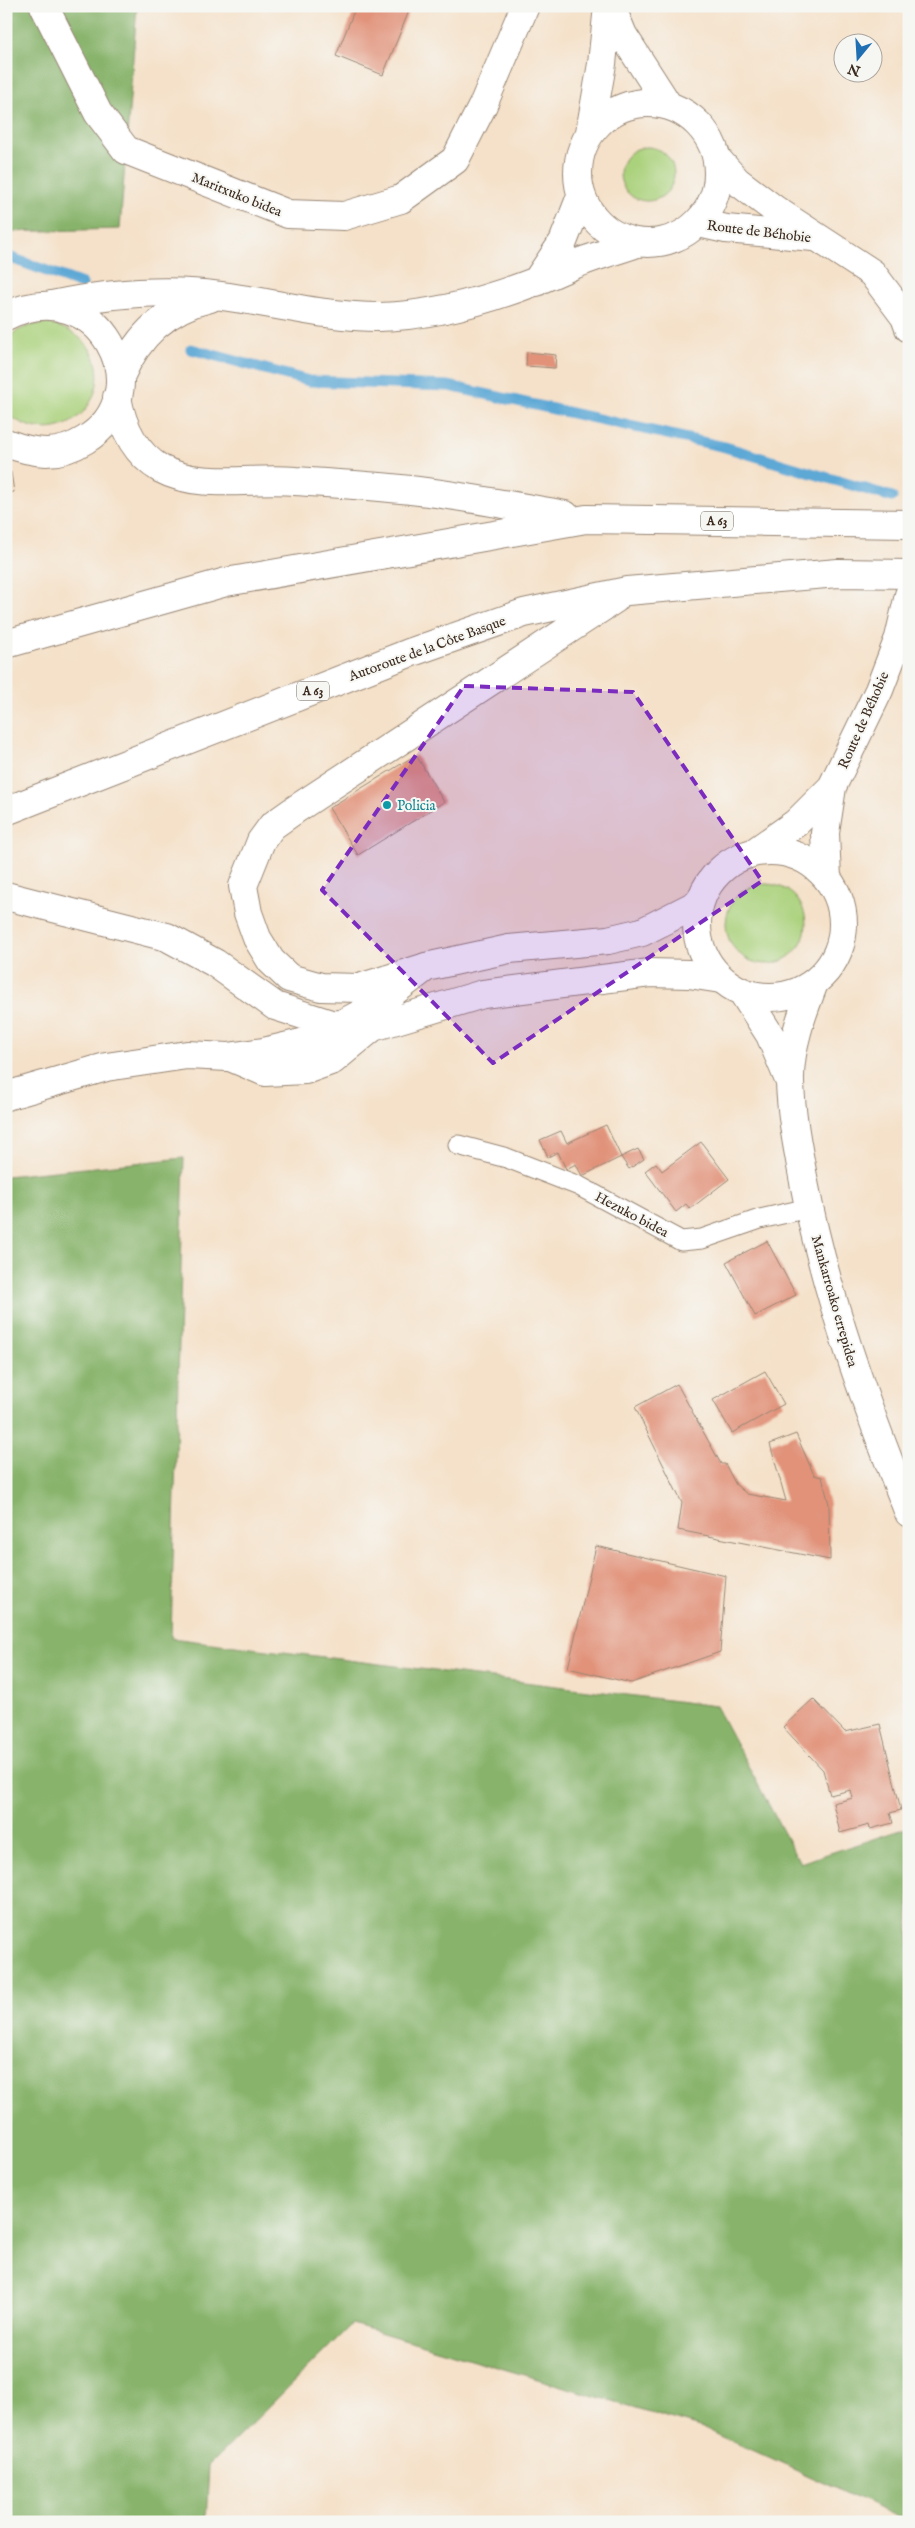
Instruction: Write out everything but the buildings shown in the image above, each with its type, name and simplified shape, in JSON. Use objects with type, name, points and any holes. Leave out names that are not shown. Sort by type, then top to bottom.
[{"type":"main road","name":"Maritxuko bidea","points":[[44,6],[98,113],[126,150],[288,214],[344,216],[401,199],[455,160],[483,105],[525,6]]},
{"type":"main road","points":[[610,6],[623,34],[668,105]]},
{"type":"main road","points":[[590,132],[606,117],[625,106],[646,102],[668,105],[686,113],[701,125],[712,142],[718,160],[719,183],[712,205],[699,223],[670,240],[654,244],[637,243],[609,232],[597,222],[581,196],[578,180],[578,163],[582,147],[590,132],[610,6]]},
{"type":"main road","name":"Route de Béhobie","points":[[718,160],[737,181],[872,273],[905,317],[909,328]]},
{"type":"main road","points":[[536,282],[563,242],[581,196]]},
{"type":"main road","name":"Route de Béhobie","points":[[699,223],[726,229],[819,238]]},
{"type":"main road","points":[[6,316],[35,305],[52,305],[95,296],[138,292],[180,292],[222,296],[341,315],[381,316],[420,313],[460,306],[499,296],[585,260],[637,243]]},
{"type":"main road","points":[[6,443],[28,451],[51,453],[73,448],[93,436],[109,418],[129,357],[141,339],[156,324],[176,310],[198,301],[222,296]]},
{"type":"main road","points":[[52,305],[74,310],[93,321],[107,338],[117,358],[121,418],[127,431],[143,455],[160,468],[181,477],[202,480],[292,480],[426,492],[586,519]]},
{"type":"main road","name":"A 63","points":[[6,644],[226,582],[586,519],[909,524]]},
{"type":"main road","name":"Autoroute de la Côte Basque","points":[[6,812],[409,653],[524,613],[627,591],[838,573],[909,574]]},
{"type":"main road","points":[[627,591],[296,808],[272,826],[261,841],[244,886],[248,913],[257,938],[271,961],[289,978],[321,987],[359,988],[426,967],[509,949],[608,940],[642,932],[699,903]]},
{"type":"main road","name":"Route de Béhobie","points":[[827,878],[825,833],[832,787],[879,690],[899,638],[909,595]]},
{"type":"main road","name":"Route de Béhobie","points":[[756,851],[796,823],[832,787]]},
{"type":"main road","points":[[6,896],[167,937],[215,963],[275,1006],[331,1024],[372,1027],[482,994],[650,973],[689,974],[732,986],[761,997],[780,997],[798,992],[814,983],[828,970],[838,952],[843,933],[843,914],[837,894],[827,878],[813,864],[795,854],[776,850],[756,851],[736,858],[720,869],[707,884],[699,903],[696,924],[698,944],[707,963],[732,986]]},
{"type":"main road","points":[[6,1096],[106,1067],[187,1056],[228,1057],[263,1052],[309,1040],[372,1008],[426,967]]},
{"type":"main road","name":"Mankarroako errepidea","points":[[814,983],[797,1032],[790,1081],[797,1142],[809,1208],[843,1338],[865,1402],[909,1513]]},
{"type":"main road","name":"Mankarroako errepidea","points":[[732,986],[770,1035],[790,1081]]},
{"type":"main road","points":[[228,1057],[265,1072],[305,1070],[333,1060],[372,1027]]},
{"type":"lane","name":"Hezuko bidea","points":[[458,1145],[508,1158],[579,1186],[681,1241],[702,1239],[760,1219],[809,1208]]},
{"type":"highlighted area","points":[[464,686],[633,692],[762,881],[493,1063],[322,890]]},
{"type":"green space","points":[[6,6],[137,6],[120,229],[6,232]]},
{"type":"green space","points":[[642,147],[652,147],[662,151],[670,159],[674,174],[670,189],[662,197],[652,201],[642,201],[632,197],[624,189],[620,179],[620,169],[624,159],[632,151]]},
{"type":"green space","points":[[46,323],[76,335],[93,354],[98,377],[92,398],[79,416],[59,427],[34,427],[6,413],[6,340],[24,328]]},
{"type":"green space","points":[[758,884],[774,884],[795,895],[806,916],[806,932],[795,953],[774,964],[758,964],[744,958],[732,946],[726,932],[726,916],[732,902],[744,890]]},
{"type":"green space","points":[[184,1158],[171,1638],[716,1706],[800,1863],[909,1827],[909,2522],[703,2428],[352,2324],[209,2466],[206,2522],[6,2522],[6,1176]]},
{"type":"waterway","points":[[6,256],[82,284]]},
{"type":"waterway","points":[[191,349],[309,381],[449,386],[725,447],[892,497]]},
{"type":"place","name":"Policia","points":[[387,805]]}]
